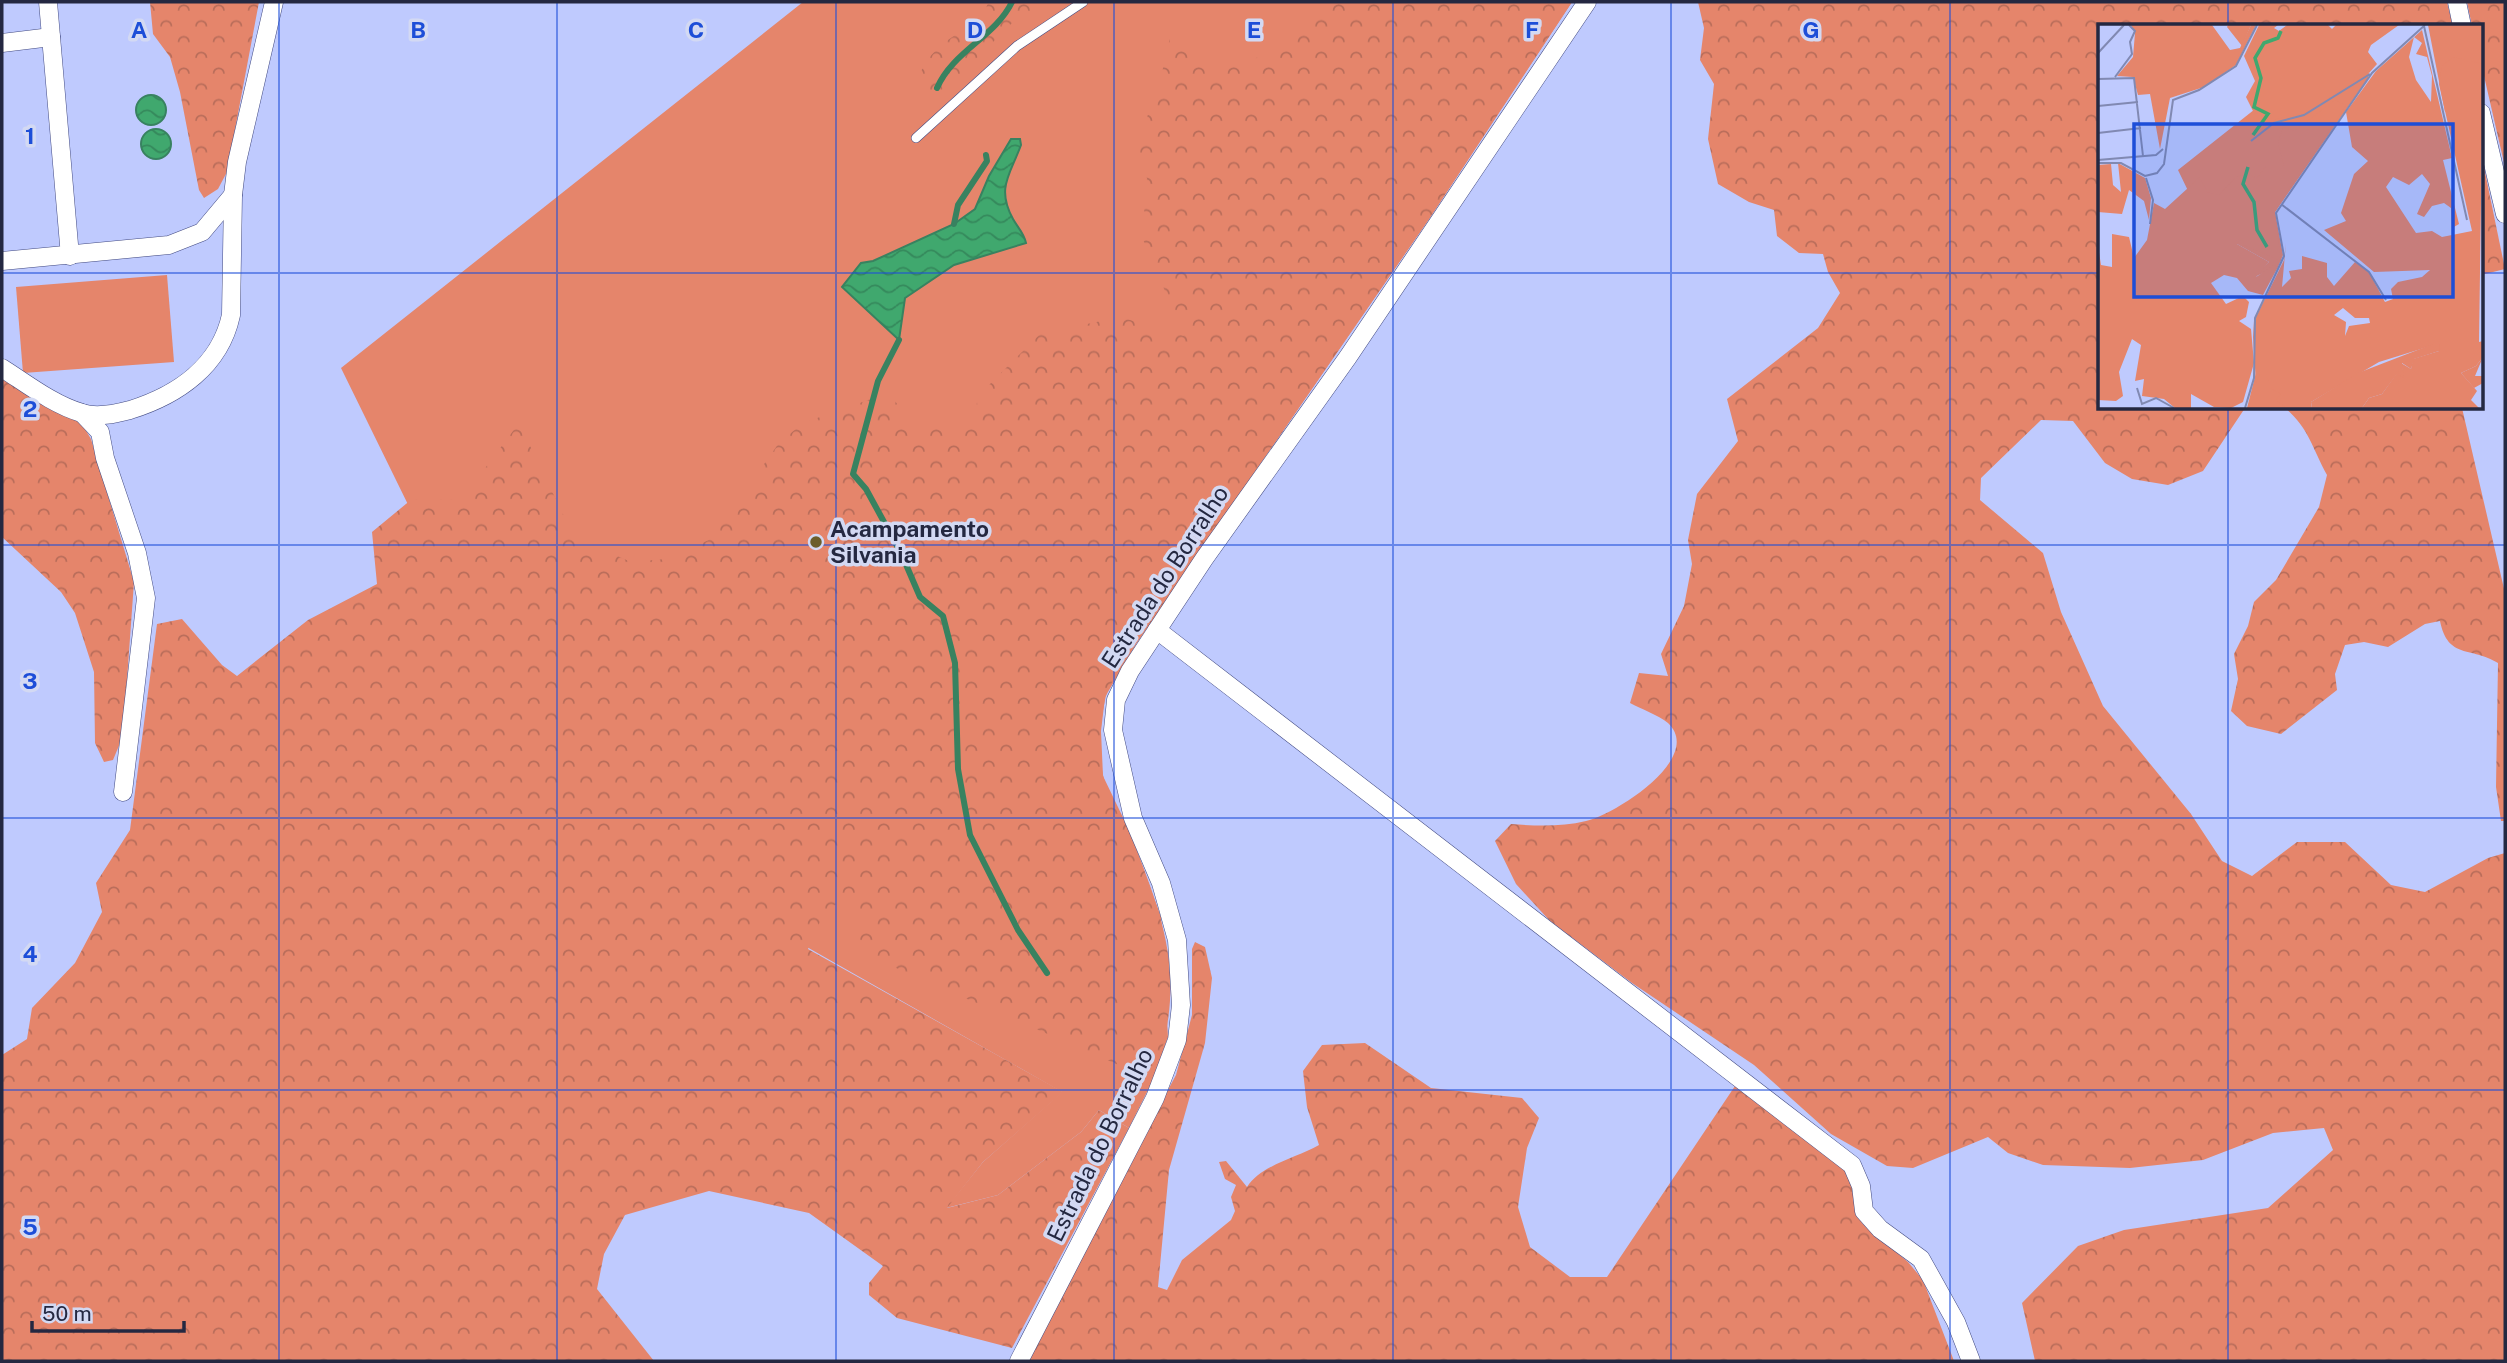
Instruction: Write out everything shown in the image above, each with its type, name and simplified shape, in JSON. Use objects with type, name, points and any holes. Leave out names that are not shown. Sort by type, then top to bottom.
[{"type":"street","points":[[48,2],[70,256]]},
{"type":"street","points":[[82,413],[117,414],[154,402],[182,388],[203,369],[228,329],[231,315],[233,195],[244,126],[274,2]]},
{"type":"street","name":"Estrada do Borralho","points":[[1019,1361],[1155,1098],[1177,1040],[1181,1005],[1177,940],[1161,883],[1133,818],[1113,730],[1116,700],[1130,671],[1157,630],[1348,357],[1587,2]]},
{"type":"street","points":[[2457,2],[2462,24]]},
{"type":"street","points":[[2,43],[51,37]]},
{"type":"street","points":[[2482,117],[2505,214]]},
{"type":"street","points":[[2,261],[169,246],[187,240],[211,224],[233,195]]},
{"type":"street","points":[[2,369],[82,413],[100,432],[104,458],[137,553],[146,598],[123,792]]},
{"type":"street","points":[[1157,630],[1852,1166],[1861,1186],[1864,1212],[1880,1229],[1921,1259],[1955,1322],[1970,1361]]},
{"type":"lane","points":[[916,138],[1017,46],[1083,2]]},
{"type":"green space","points":[[150,2],[259,2],[227,172],[218,189],[204,198],[199,190],[180,92],[170,57],[153,34]]},
{"type":"green space","name":"Acampamento Silvania","points":[[803,2],[1572,2],[1429,219],[1136,644],[1105,697],[1101,731],[1103,776],[1129,830],[1161,917],[1168,1037],[1153,1080],[1129,1128],[1099,1110],[1081,1132],[998,1195],[946,1208],[983,1162],[1062,1092],[555,804],[341,368]]},
{"type":"green space","points":[[988,2],[1050,2],[1015,20],[961,74],[930,100],[916,88],[924,65],[949,39],[982,22]]},
{"type":"green space","points":[[1321,2],[1572,2],[1429,219],[1136,644],[1107,693],[1100,737],[1103,775],[1143,866],[1163,926],[1168,954],[1169,1012],[1153,1080],[864,954],[848,894],[823,915],[808,949],[1063,1092],[983,1162],[947,1208],[998,1195],[1081,1132],[1099,1110],[1129,1128],[1012,1348],[897,1318],[869,1295],[869,1283],[883,1266],[809,1213],[709,1191],[625,1215],[604,1254],[597,1289],[654,1361],[2,1361],[2,1055],[27,1039],[32,1008],[75,963],[102,912],[96,883],[130,830],[157,624],[182,619],[222,665],[237,676],[308,620],[377,584],[372,532],[412,499],[462,499],[519,423],[574,537],[631,562],[666,559],[711,539],[779,443],[803,423],[888,393],[915,425],[973,428],[978,396],[1040,334],[1120,317],[1184,336],[1142,237],[1147,178],[1130,156],[1157,94],[1172,29],[1217,64],[1262,57]]},
{"type":"green space","points":[[1698,2],[2447,2],[2452,24],[2098,24],[2098,410],[2244,410],[2203,471],[2168,485],[2132,479],[2105,463],[2073,421],[2041,420],[1981,478],[1980,500],[2043,553],[2061,612],[2103,706],[2191,814],[2222,861],[2252,876],[2297,842],[2345,842],[2391,885],[2425,892],[2488,858],[2505,853],[2505,1361],[2035,1361],[2022,1303],[2078,1246],[2124,1230],[2268,1208],[2333,1150],[2324,1128],[2273,1133],[2203,1160],[2130,1168],[2043,1165],[2008,1153],[1988,1137],[1913,1168],[1887,1166],[1831,1134],[1754,1065],[1632,983],[1550,921],[1516,884],[1495,841],[1511,824],[1558,825],[1599,817],[1634,797],[1651,783],[1666,768],[1675,752],[1676,737],[1668,723],[1630,703],[1639,673],[1668,676],[1661,654],[1684,606],[1692,564],[1688,540],[1697,494],[1738,441],[1727,399],[1818,328],[1840,293],[1828,272],[1823,254],[1799,253],[1777,236],[1774,210],[1749,202],[1718,184],[1708,139],[1714,84],[1700,60],[1704,28]]},
{"type":"green space","points":[[2467,2],[2505,2],[2505,167],[2482,67],[2482,24],[2472,24]]},
{"type":"green space","points":[[2482,158],[2505,269],[2482,275]]},
{"type":"green space","points":[[167,275],[174,362],[23,373],[16,287]]},
{"type":"green space","points":[[2,379],[82,424],[91,439],[134,582],[123,736],[113,760],[104,762],[95,743],[94,672],[75,613],[61,592],[2,537]]},
{"type":"green space","points":[[2287,410],[2462,410],[2505,593],[2505,821],[2501,821],[2496,787],[2498,663],[2455,647],[2449,642],[2440,621],[2425,624],[2388,647],[2364,642],[2345,645],[2335,674],[2337,690],[2281,734],[2247,726],[2231,711],[2238,679],[2234,654],[2248,626],[2254,602],[2276,580],[2319,507],[2327,475],[2305,431]]},
{"type":"green space","points":[[1195,942],[1205,947],[1212,978],[1205,1043],[1169,1170],[1158,1287],[1167,1290],[1182,1260],[1231,1220],[1235,1211],[1231,1197],[1236,1185],[1225,1179],[1219,1162],[1226,1161],[1247,1187],[1270,1167],[1319,1145],[1307,1107],[1303,1071],[1322,1045],[1365,1043],[1431,1088],[1522,1098],[1539,1118],[1527,1148],[1518,1207],[1530,1247],[1570,1277],[1607,1277],[1735,1086],[1846,1167],[1862,1223],[1908,1262],[1923,1280],[1954,1361],[1026,1361],[1052,1306],[1176,1075],[1192,1015],[1192,949]]},
{"type":"water","points":[[151,95],[162,99],[166,110],[162,121],[151,125],[140,121],[136,110],[140,99]]},
{"type":"water","points":[[156,129],[167,133],[171,144],[167,155],[156,159],[145,155],[141,144],[145,133]]},
{"type":"water","points":[[1011,139],[1020,139],[1021,145],[1006,182],[1006,199],[1026,243],[954,265],[905,298],[899,340],[842,287],[861,263],[873,261],[954,224],[975,209],[989,176]]},
{"type":"waterway","points":[[937,88],[953,64],[995,25],[1012,2]]},
{"type":"waterway","points":[[954,224],[958,205],[987,161],[986,155]]},
{"type":"waterway","points":[[899,340],[878,381],[853,474],[866,489],[901,553],[920,597],[943,616],[955,663],[958,769],[970,835],[1018,930],[1047,973]]},
{"type":"place","name":"Acampamento Silvania","points":[[816,542]]}]
